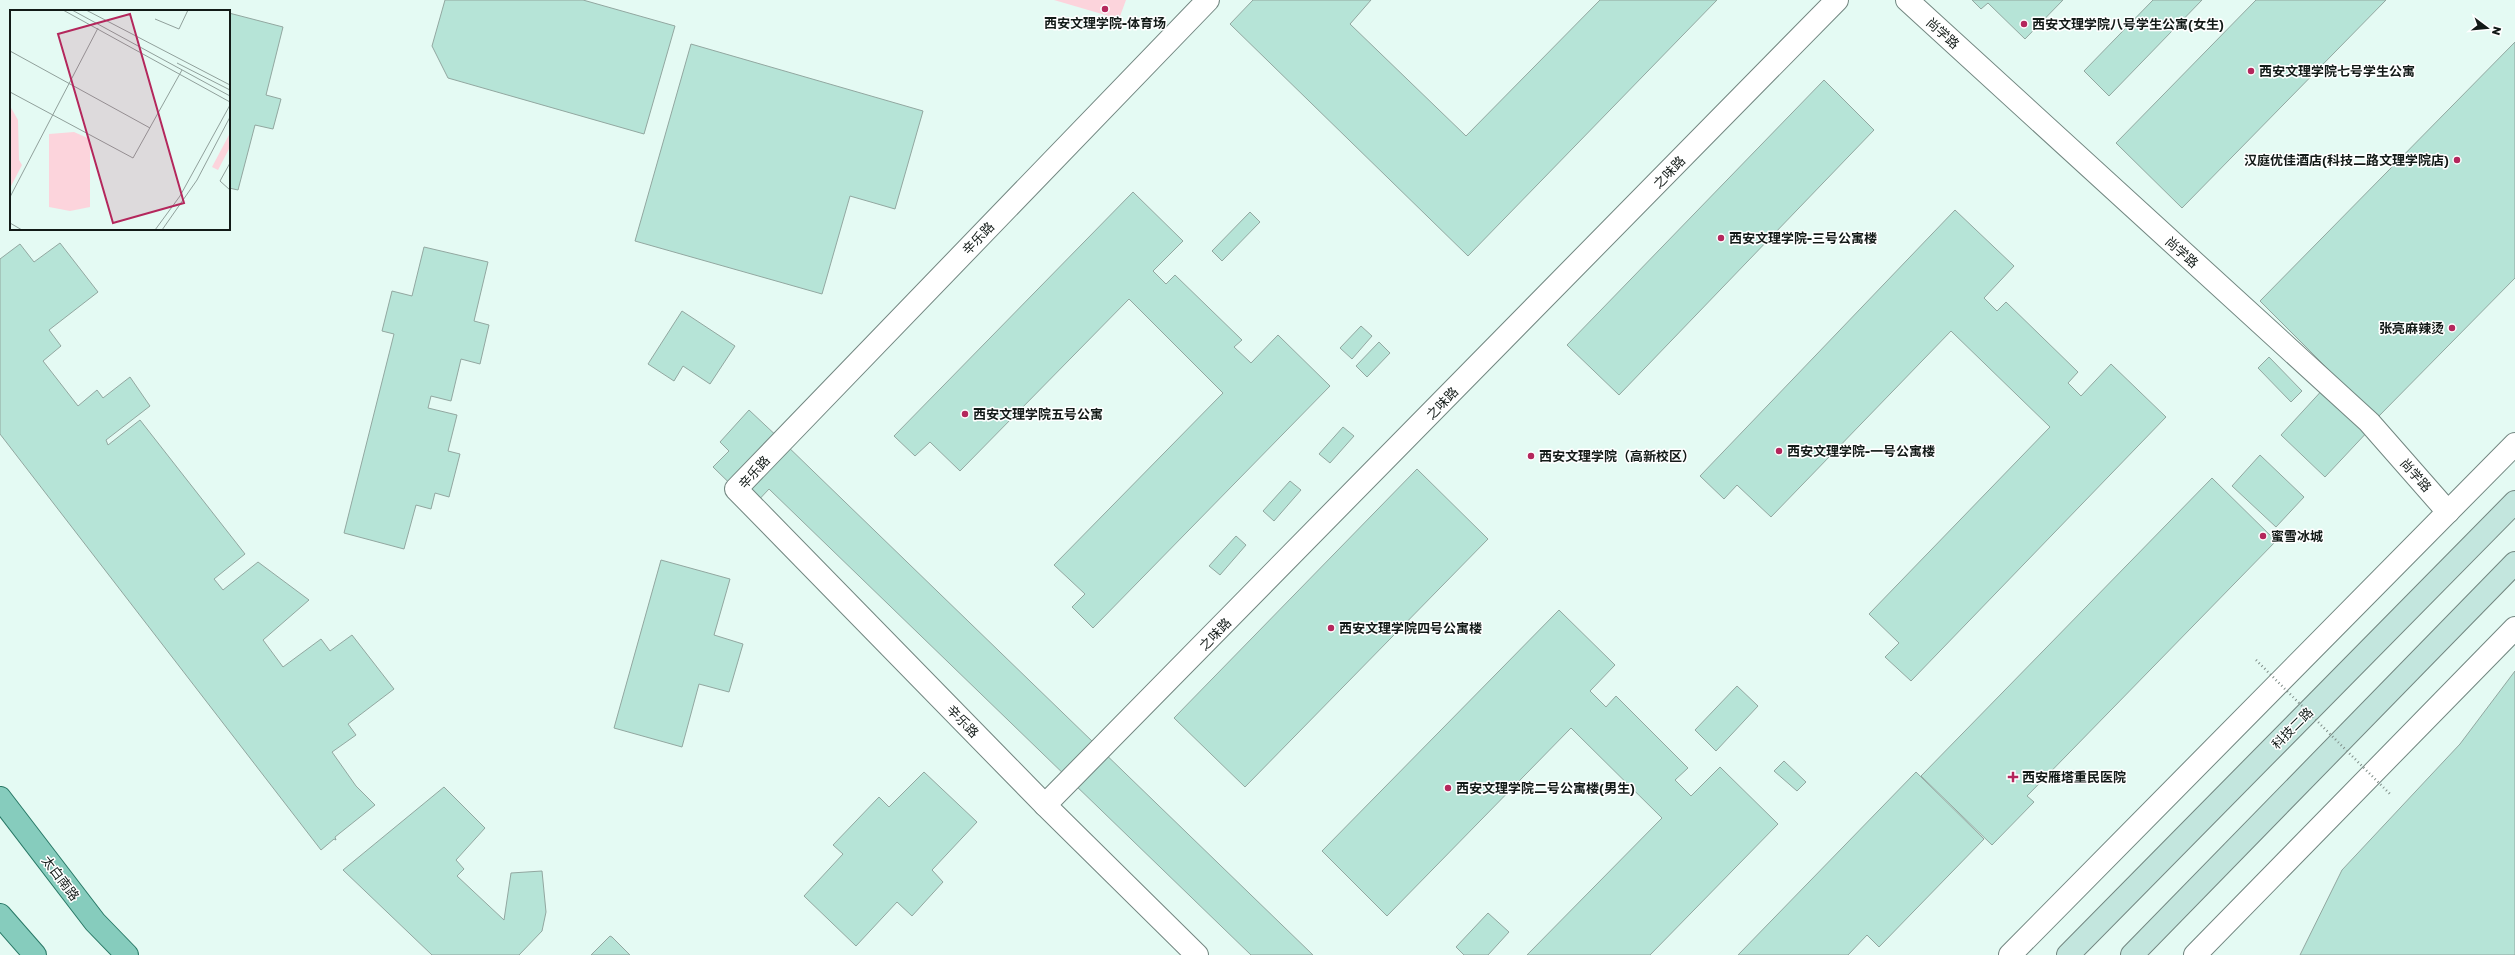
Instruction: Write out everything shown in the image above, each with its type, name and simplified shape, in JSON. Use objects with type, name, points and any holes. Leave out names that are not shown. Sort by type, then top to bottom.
[{"type":"main road","name":"科技二路","points":[[2068,955],[2515,502]]},
{"type":"main road","points":[[2132,955],[2515,563]]},
{"type":"main road","name":"太白南路","points":[[0,798],[95,922],[127,955]]},
{"type":"main road","points":[[0,915],[35,955]]},
{"type":"street","name":"辛乐路","points":[[1197,955],[1045,805],[736,489],[1208,0]]},
{"type":"street","name":"之味路","points":[[1045,805],[1837,0]]},
{"type":"street","name":"尚学路","points":[[1906,0],[2369,422],[2448,512]]},
{"type":"street","points":[[2010,955],[2515,444]]},
{"type":"street","points":[[2195,955],[2515,628]]},
{"type":"path","points":[[2256,660],[2390,794]]},
{"type":"shaded area","name":"西安文理学院-体育场","points":[[1054,0],[1126,0],[1119,19]]},
{"type":"building","points":[[445,0],[583,0],[675,26],[644,134],[448,78],[432,46]]},
{"type":"building","points":[[1253,0],[1371,0],[1350,24],[1466,136],[1600,0],[1717,0],[1468,256],[1230,24]]},
{"type":"building","name":"西安文理学院八号学生公寓(女生)","points":[[1972,0],[2063,0],[2025,39],[1988,3],[1981,9]]},
{"type":"building","points":[[2153,0],[2202,0],[2109,96],[2084,71]]},
{"type":"building","name":"西安文理学院七号学生公寓","points":[[2256,0],[2386,0],[2182,208],[2116,143]]},
{"type":"building","points":[[230,13],[283,27],[266,95],[281,99],[273,129],[255,125],[238,190],[230,188]]},
{"type":"building","name":"汉庭优佳酒店(科技二路文理学院店)","points":[[2515,42],[2515,278],[2377,418],[2260,301]]},
{"type":"building","points":[[691,44],[923,111],[895,209],[850,196],[822,294],[635,241]]},
{"type":"building","name":"西安文理学院-三号公寓楼","points":[[1824,80],[1874,130],[1619,395],[1567,345]]},
{"type":"building","name":"西安文理学院五号公寓","points":[[1133,192],[1183,241],[1153,271],[1166,284],[1175,275],[1242,340],[1234,347],[1251,363],[1278,335],[1330,386],[1093,628],[1072,607],[1085,594],[1054,565],[1223,393],[1129,299],[960,471],[930,442],[915,456],[894,436]]},
{"type":"building","name":"西安文理学院-一号公寓楼","points":[[1955,210],[2014,266],[1984,298],[1997,311],[2006,302],[2078,372],[2068,383],[2081,396],[2111,364],[2166,417],[1911,681],[1885,657],[1899,643],[1869,614],[2050,427],[1951,331],[1771,517],[1737,485],[1724,499],[1700,476]]},
{"type":"building","points":[[1250,212],[1260,222],[1222,261],[1212,251]]},
{"type":"building","points":[[60,243],[98,292],[49,330],[61,346],[43,361],[78,406],[97,390],[103,398],[130,377],[150,406],[106,440],[108,445],[140,420],[245,554],[214,579],[223,590],[258,562],[309,600],[263,640],[283,667],[321,639],[330,651],[352,635],[394,689],[348,724],[356,735],[332,752],[356,786],[375,805],[335,837],[336,840],[334,839],[321,850],[0,434],[0,259],[20,244],[34,262]]},
{"type":"building","points":[[424,247],[488,262],[474,321],[489,325],[480,364],[461,359],[451,401],[431,396],[428,408],[457,415],[448,451],[460,454],[449,497],[435,493],[431,509],[416,505],[404,549],[344,533],[394,334],[382,331],[392,291],[412,296]]},
{"type":"building","points":[[682,311],[735,346],[710,384],[683,366],[674,381],[648,364]]},
{"type":"building","points":[[1361,326],[1372,336],[1352,359],[1340,348]]},
{"type":"building","points":[[1379,342],[1390,353],[1367,377],[1356,366]]},
{"type":"building","points":[[2269,357],[2302,391],[2291,402],[2258,368]]},
{"type":"building","points":[[2326,386],[2371,428],[2325,477],[2281,435]]},
{"type":"building","points":[[749,410],[1313,955],[1251,955],[769,489],[753,506],[713,467],[729,451],[720,442]]},
{"type":"building","points":[[1343,427],[1354,436],[1330,463],[1319,454]]},
{"type":"building","points":[[2260,455],[2304,497],[2276,527],[2232,486]]},
{"type":"building","name":"西安文理学院四号公寓楼","points":[[1417,469],[1488,539],[1245,787],[1174,718]]},
{"type":"building","points":[[2212,478],[2276,541],[2027,796],[2034,802],[1992,845],[1921,776]]},
{"type":"building","points":[[1290,481],[1301,490],[1274,521],[1263,511]]},
{"type":"building","points":[[1236,536],[1246,545],[1220,575],[1209,566]]},
{"type":"building","points":[[661,560],[730,579],[714,635],[743,644],[729,692],[699,684],[682,747],[614,728]]},
{"type":"building","name":"西安文理学院二号公寓楼(男生)","points":[[1559,610],[1615,665],[1590,691],[1606,707],[1616,696],[1688,768],[1675,780],[1691,796],[1720,767],[1778,824],[1650,955],[1527,955],[1662,818],[1571,728],[1387,916],[1322,851]]},
{"type":"building","points":[[2515,671],[2515,955],[2300,955],[2342,870],[2460,744]]},
{"type":"building","points":[[1737,686],[1758,706],[1716,751],[1695,730]]},
{"type":"building","points":[[1784,761],[1806,782],[1797,791],[1774,771]]},
{"type":"building","points":[[924,772],[977,822],[932,870],[943,882],[912,916],[897,902],[856,946],[804,896],[843,854],[833,845],[879,797],[889,807]]},
{"type":"building","points":[[1916,772],[1984,839],[1879,947],[1867,935],[1848,955],[1738,955]]},
{"type":"building","points":[[444,787],[485,828],[456,860],[464,869],[457,876],[504,920],[511,873],[542,871],[546,912],[542,931],[519,955],[432,955],[343,870]]},
{"type":"building","points":[[1488,913],[1509,932],[1488,955],[1464,955],[1456,947]]},
{"type":"building","points":[[610,936],[612,937],[630,955],[591,955]]},
{"type":"place","name":"西安文理学院-体育场","points":[[1105,9]]},
{"type":"place","name":"西安文理学院八号学生公寓(女生)","points":[[2024,24]]},
{"type":"place","name":"西安文理学院七号学生公寓","points":[[2251,71]]},
{"type":"place","name":"汉庭优佳酒店(科技二路文理学院店)","points":[[2457,160]]},
{"type":"place","name":"西安文理学院-三号公寓楼","points":[[1721,238]]},
{"type":"place","name":"张亮麻辣烫","points":[[2452,328]]},
{"type":"place","name":"西安文理学院五号公寓","points":[[965,414]]},
{"type":"place","name":"西安文理学院-一号公寓楼","points":[[1779,451]]},
{"type":"place","name":"西安文理学院（高新校区）","points":[[1531,456]]},
{"type":"place","name":"蜜雪冰城","points":[[2263,536]]},
{"type":"place","name":"西安文理学院四号公寓楼","points":[[1331,628]]},
{"type":"place","name":"西安雁塔重民医院","points":[[2013,777]]},
{"type":"place","name":"西安文理学院二号公寓楼(男生)","points":[[1448,788]]}]
